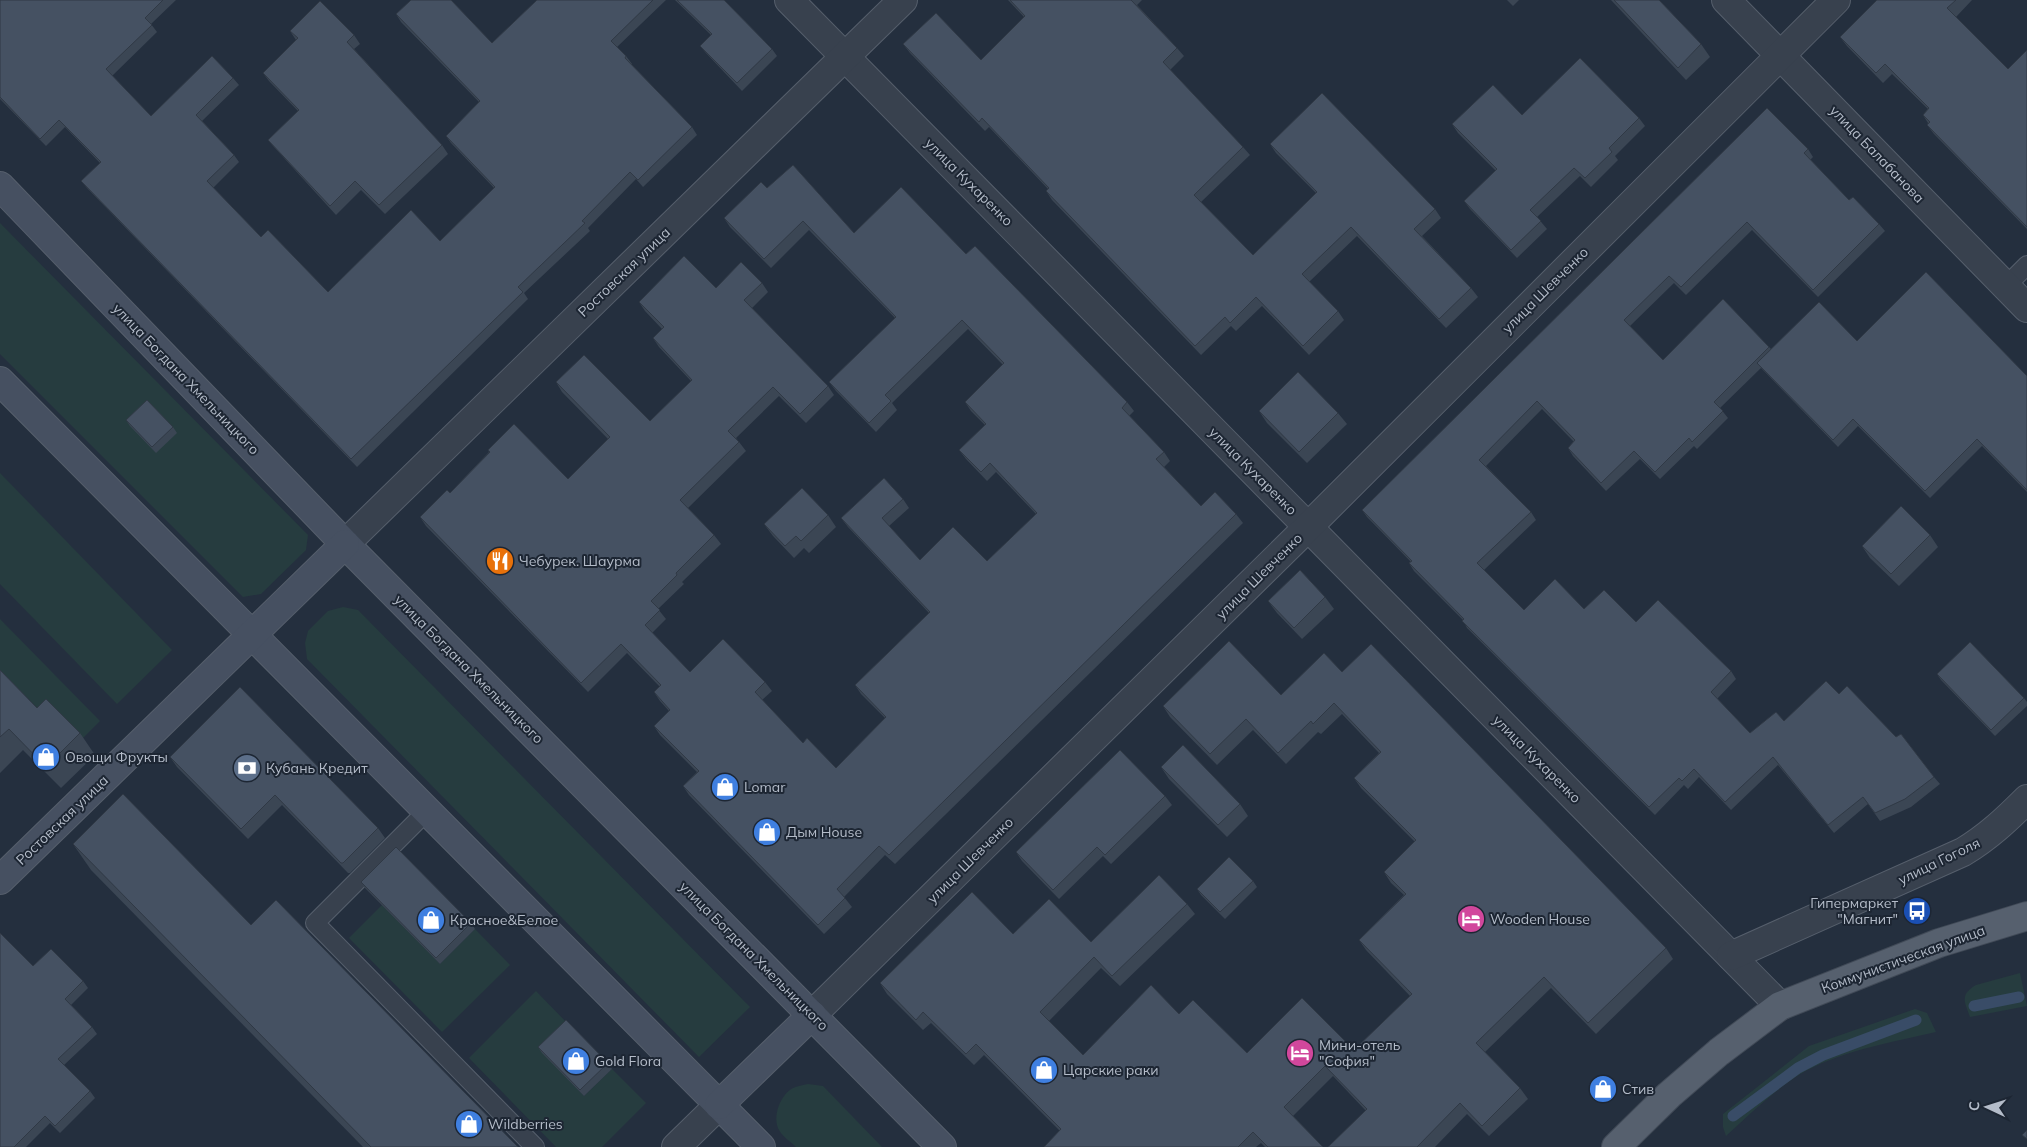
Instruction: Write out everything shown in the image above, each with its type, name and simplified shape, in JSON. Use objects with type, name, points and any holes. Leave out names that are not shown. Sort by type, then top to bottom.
[{"type":"main road","name":"улица Богдана Хмельницкого","points":[[0,186],[345,544],[942,1147]]},
{"type":"main road","points":[[0,381],[760,1147]]},
{"type":"main road","name":"Ростовская улица","points":[[0,880],[345,544]]},
{"type":"main road","name":"Коммунистическая улица","points":[[1780,1006],[1939,943],[2027,916]]},
{"type":"main road","points":[[1616,1147],[1669,1095],[1712,1058],[1780,1006]]},
{"type":"main road","name":"улица Шевченко","points":[[719,1106],[812,1015]]},
{"type":"street","name":"улица Кухаренко","points":[[790,0],[1780,1006]]},
{"type":"street","name":"Ростовская улица","points":[[345,544],[903,0]]},
{"type":"street","name":"улица Балабанова","points":[[1726,0],[2027,308]]},
{"type":"street","name":"улица Шевченко","points":[[812,1015],[1308,527],[1836,0]]},
{"type":"street","name":"улица Гоголя","points":[[1731,956],[1963,852],[1982,841],[1999,827],[2027,799]]},
{"type":"street","name":"улица Шевченко","points":[[676,1147],[719,1106]]},
{"type":"lane","points":[[2006,286],[2027,265]]},
{"type":"lane","points":[[427,811],[315,923],[535,1147]]},
{"type":"green space","points":[[0,223],[308,535],[306,550],[261,594],[243,597],[0,354]]},
{"type":"green space","points":[[0,473],[172,650],[117,704],[0,584]]},
{"type":"green space","points":[[343,607],[358,610],[750,1007],[699,1057],[307,659],[305,643],[308,631],[328,611]]},
{"type":"green space","points":[[0,619],[100,721],[83,738],[60,714],[51,722],[0,670]]},
{"type":"green space","points":[[382,905],[440,964],[475,929],[510,965],[442,1032],[349,938]]},
{"type":"green space","points":[[2020,973],[2027,1006],[1970,1017],[1965,999],[1967,992],[1976,985]]},
{"type":"green space","points":[[536,991],[570,1026],[543,1053],[584,1096],[612,1069],[646,1103],[602,1147],[556,1147],[469,1058]]},
{"type":"green space","points":[[1915,1009],[1927,1013],[1936,1032],[1864,1049],[1813,1067],[1797,1076],[1760,1104],[1726,1136],[1723,1127],[1723,1114],[1809,1046]]},
{"type":"green space","points":[[808,1084],[823,1086],[882,1147],[796,1147],[784,1137],[777,1125],[778,1107],[788,1091]]},
{"type":"building","points":[[0,0],[163,0],[145,18],[152,25],[106,69],[151,116],[212,56],[233,78],[196,115],[234,155],[207,181],[261,237],[268,230],[328,292],[411,210],[440,241],[495,187],[446,136],[480,101],[396,14],[411,0],[451,0],[492,43],[537,0],[653,0],[611,41],[692,127],[638,180],[630,172],[582,221],[585,223],[518,287],[523,292],[351,459],[81,181],[101,162],[59,120],[40,139],[0,97]]},
{"type":"building","points":[[677,0],[724,0],[772,49],[737,83],[700,46],[712,34]]},
{"type":"building","points":[[1010,0],[1131,0],[1177,48],[1163,62],[1243,147],[1194,195],[1253,255],[1317,192],[1270,144],[1322,93],[1435,209],[1414,229],[1471,288],[1439,319],[1351,227],[1302,274],[1338,311],[1303,346],[1256,297],[1230,323],[1225,317],[1195,346],[1046,191],[1049,188],[982,118],[979,122],[903,44],[936,13],[981,60],[1025,16]]},
{"type":"building","points":[[1614,0],[1659,0],[1701,44],[1678,68]]},
{"type":"building","points":[[1877,0],[1956,0],[1947,8],[2008,69],[2027,50],[2027,227],[1927,125],[1930,122],[1923,115],[1929,108],[1885,64],[1876,73],[1840,37]]},
{"type":"building","points":[[320,1],[354,35],[347,42],[442,145],[379,205],[355,181],[330,206],[268,140],[299,110],[263,73],[298,38],[290,31]]},
{"type":"building","points":[[1580,58],[1639,118],[1609,148],[1612,152],[1585,178],[1574,168],[1530,210],[1541,221],[1511,250],[1464,201],[1497,169],[1452,124],[1493,85],[1522,115]]},
{"type":"building","points":[[1767,108],[1808,149],[1804,153],[1849,200],[1853,197],[1879,224],[1813,290],[1747,222],[1681,287],[1669,276],[1624,320],[1663,360],[1723,299],[1769,347],[1714,402],[1723,411],[1692,442],[1689,438],[1655,472],[1634,451],[1601,483],[1568,448],[1575,440],[1537,401],[1479,460],[1531,512],[1477,563],[1524,610],[1555,579],[1584,609],[1604,590],[1636,622],[1658,600],[1731,671],[1711,692],[1750,733],[1776,712],[1784,721],[1826,681],[1839,694],[1847,686],[1896,737],[1901,734],[1934,777],[1905,799],[1875,813],[1863,797],[1828,825],[1773,757],[1725,802],[1694,769],[1682,781],[1679,778],[1649,807],[1462,621],[1464,619],[1409,563],[1412,561],[1362,510]]},
{"type":"building","points":[[793,165],[854,233],[901,187],[966,254],[975,246],[1127,402],[1122,408],[1164,452],[1156,459],[1201,506],[1215,492],[1236,514],[889,855],[879,846],[837,889],[845,898],[818,925],[683,786],[699,771],[654,726],[670,710],[654,692],[661,685],[621,644],[581,683],[420,517],[447,490],[450,493],[514,424],[568,479],[610,437],[556,382],[584,355],[650,421],[692,380],[653,338],[664,327],[639,302],[684,256],[716,288],[741,262],[762,283],[744,300],[828,386],[800,414],[773,387],[728,431],[739,442],[680,500],[714,535],[651,601],[660,610],[645,625],[690,672],[723,639],[765,682],[755,692],[803,743],[807,738],[836,768],[886,717],[855,685],[930,612],[841,518],[884,478],[903,499],[882,518],[920,560],[953,527],[987,561],[1037,513],[990,463],[981,472],[959,450],[986,424],[965,402],[1004,363],[962,320],[885,395],[891,401],[869,423],[829,382],[896,317],[803,221],[764,259],[724,218],[761,182],[767,188]]},
{"type":"building","points":[[1926,272],[2027,376],[2027,490],[1977,439],[1925,491],[1853,419],[1833,440],[1757,363],[1819,302],[1857,341]]},
{"type":"building","points":[[1298,372],[1338,413],[1299,452],[1259,411]]},
{"type":"building","points":[[147,400],[173,427],[152,447],[126,420]]},
{"type":"building","points":[[802,488],[828,515],[801,541],[796,536],[785,546],[764,524]]},
{"type":"building","points":[[1901,506],[1930,535],[1891,574],[1862,546]]},
{"type":"building","points":[[1300,570],[1325,597],[1294,628],[1268,601]]},
{"type":"building","points":[[1229,641],[1281,695],[1324,653],[1342,672],[1371,644],[1666,948],[1588,1023],[1544,977],[1476,1043],[1520,1088],[1482,1126],[1460,1103],[1417,1147],[1328,1147],[1367,1109],[1325,1066],[1284,1107],[1323,1147],[1268,1147],[1253,1132],[1238,1147],[1044,1147],[1061,1129],[976,1044],[966,1054],[923,1012],[916,1020],[880,983],[972,892],[1013,934],[1049,899],[1091,942],[1159,875],[1187,904],[1112,976],[1094,957],[1040,1012],[1083,1055],[1151,985],[1179,1014],[1193,1000],[1247,1053],[1302,998],[1354,1050],[1412,994],[1359,940],[1406,894],[1384,872],[1416,840],[1354,778],[1381,752],[1334,703],[1313,724],[1311,721],[1278,753],[1246,719],[1210,754],[1163,706]]},
{"type":"building","points":[[1970,642],[2024,698],[1991,730],[1937,674]]},
{"type":"building","points":[[0,670],[37,708],[46,699],[80,733],[46,767],[9,729],[0,737]]},
{"type":"building","name":"Кубань Кредит","points":[[240,687],[378,828],[343,863],[275,795],[241,829],[170,757]]},
{"type":"building","points":[[1183,745],[1240,804],[1218,825],[1161,767]]},
{"type":"building","points":[[1120,750],[1165,796],[1105,855],[1097,847],[1053,890],[1016,852]]},
{"type":"building","points":[[123,794],[251,925],[276,900],[518,1147],[371,1147],[73,844]]},
{"type":"building","points":[[396,847],[471,923],[436,958],[361,882]]},
{"type":"building","points":[[1229,857],[1253,881],[1220,912],[1197,889]]},
{"type":"building","points":[[0,933],[33,966],[51,949],[83,981],[65,999],[92,1027],[58,1059],[90,1091],[55,1126],[45,1116],[14,1147],[0,1147]]},
{"type":"building","points":[[566,1020],[608,1063],[580,1090],[538,1047]]},
{"type":"building","points":[[2027,1130],[2027,1139],[2022,1135]]},
{"type":"waterway","points":[[1974,1006],[2019,997]]},
{"type":"waterway","points":[[1733,1116],[1798,1068],[1823,1055],[1916,1020]]},
{"type":"place","name":"Чебурек. Шаурма","points":[[500,561]]},
{"type":"place","name":"Овощи Фрукты","points":[[46,757]]},
{"type":"place","name":"Кубань Кредит","points":[[247,768]]},
{"type":"place","name":"Lomar","points":[[725,787]]},
{"type":"place","name":"Дым House","points":[[767,832]]},
{"type":"place","name":"Гипермаркет \"Магнит\"","points":[[1917,911]]},
{"type":"place","name":"Wooden House","points":[[1471,919]]},
{"type":"place","name":"Красное&Белое","points":[[431,920]]},
{"type":"place","name":"Мини-отель \"София\"","points":[[1300,1053]]},
{"type":"place","name":"Gold Flora","points":[[576,1061]]},
{"type":"place","name":"Царские раки","points":[[1044,1070]]},
{"type":"place","name":"Стив","points":[[1603,1089]]},
{"type":"place","name":"Wildberries","points":[[469,1124]]}]
